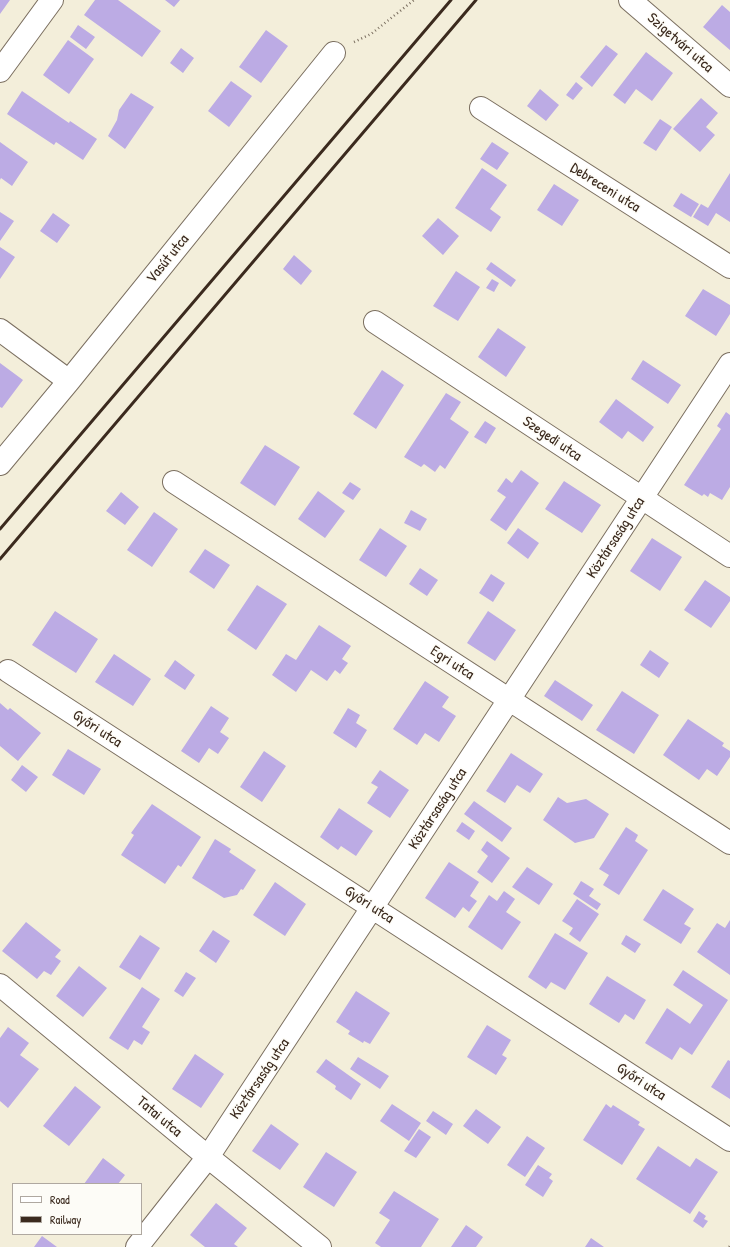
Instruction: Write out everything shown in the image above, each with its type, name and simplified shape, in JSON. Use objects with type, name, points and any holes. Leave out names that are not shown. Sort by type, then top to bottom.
[{"type":"street","points":[[0,71],[52,0]]},
{"type":"street","name":"Szigetvári utca","points":[[630,0],[730,86]]},
{"type":"street","name":"Vasút utca","points":[[0,464],[70,381],[334,53]]},
{"type":"street","name":"Debreceni utca","points":[[481,108],[730,267]]},
{"type":"street","name":"Szegedi utca","points":[[375,322],[730,556]]},
{"type":"street","points":[[0,330],[70,381]]},
{"type":"street","name":"Köztársaság utca","points":[[137,1247],[208,1157],[730,364]]},
{"type":"street","name":"Egri utca","points":[[174,482],[509,701],[730,843]]},
{"type":"street","name":"Győri utca","points":[[8,672],[373,907],[730,1140]]},
{"type":"street","name":"Tatai utca","points":[[0,985],[208,1157],[320,1247]]},
{"type":"path","points":[[334,53],[370,34],[414,0]]},
{"type":"building","points":[[0,0],[10,0],[0,14]]},
{"type":"building","points":[[95,0],[118,0],[161,31],[142,57],[84,15]]},
{"type":"building","points":[[165,0],[180,0],[174,7]]},
{"type":"building","points":[[722,5],[730,12],[730,50],[703,27]]},
{"type":"building","points":[[78,25],[95,37],[86,49],[70,37]]},
{"type":"building","points":[[266,30],[288,46],[261,83],[239,67]]},
{"type":"building","points":[[68,40],[94,59],[69,94],[43,75]]},
{"type":"building","points":[[606,45],[618,54],[592,87],[580,77]]},
{"type":"building","points":[[181,48],[194,58],[183,73],[170,63]]},
{"type":"building","points":[[646,52],[673,73],[652,101],[636,89],[625,104],[613,95]]},
{"type":"building","points":[[231,81],[252,96],[229,127],[208,111]]},
{"type":"building","points":[[576,82],[583,88],[573,100],[566,95]]},
{"type":"building","points":[[540,89],[559,105],[546,121],[527,106]]},
{"type":"building","points":[[22,91],[69,123],[70,121],[97,139],[83,160],[56,142],[54,145],[7,114]]},
{"type":"building","points":[[131,93],[154,107],[125,149],[108,136],[117,120],[119,110]]},
{"type":"building","points":[[701,98],[718,113],[706,127],[715,135],[700,152],[673,129]]},
{"type":"building","points":[[660,119],[672,127],[656,151],[643,143]]},
{"type":"building","points":[[0,142],[28,162],[12,186],[1,178],[0,180]]},
{"type":"building","points":[[492,142],[509,153],[497,170],[480,159]]},
{"type":"building","points":[[482,168],[507,185],[490,209],[501,217],[491,232],[455,208]]},
{"type":"building","points":[[730,173],[730,222],[716,213],[708,226],[693,217],[701,204],[708,208]]},
{"type":"building","points":[[554,184],[579,200],[562,226],[537,210]]},
{"type":"building","points":[[681,193],[699,204],[691,217],[673,206]]},
{"type":"building","points":[[0,212],[14,221],[0,241]]},
{"type":"building","points":[[53,213],[70,225],[57,243],[40,231]]},
{"type":"building","points":[[438,218],[459,236],[443,255],[422,236]]},
{"type":"building","points":[[0,247],[15,257],[0,279]]},
{"type":"building","points":[[294,255],[312,271],[301,285],[283,269]]},
{"type":"building","points":[[491,262],[516,280],[511,287],[486,269]]},
{"type":"building","points":[[456,271],[480,287],[458,321],[433,306]]},
{"type":"building","points":[[492,279],[499,283],[494,292],[486,288]]},
{"type":"building","points":[[703,289],[730,305],[730,314],[716,336],[685,316]]},
{"type":"building","points":[[498,328],[526,347],[506,377],[478,357]]},
{"type":"building","points":[[643,360],[681,385],[668,404],[631,379]]},
{"type":"building","points":[[0,363],[23,380],[2,408],[0,407]]},
{"type":"building","points":[[382,370],[404,385],[376,429],[353,414]]},
{"type":"building","points":[[446,393],[461,402],[450,419],[469,432],[445,469],[440,465],[435,472],[424,464],[421,467],[404,457]]},
{"type":"building","points":[[616,399],[654,427],[643,442],[628,431],[622,439],[599,422]]},
{"type":"building","points":[[726,412],[730,415],[730,487],[722,500],[710,493],[708,497],[704,494],[702,496],[684,485],[721,429],[717,426]]},
{"type":"building","points":[[485,421],[496,428],[486,444],[474,437]]},
{"type":"building","points":[[265,445],[300,467],[275,506],[240,483]]},
{"type":"building","points":[[521,470],[539,483],[506,531],[490,520],[506,497],[497,491],[506,478],[512,483]]},
{"type":"building","points":[[564,481],[601,505],[582,533],[545,509]]},
{"type":"building","points":[[350,482],[361,489],[353,500],[342,493]]},
{"type":"building","points":[[318,491],[345,511],[325,538],[298,519]]},
{"type":"building","points":[[121,492],[139,507],[125,525],[106,511]]},
{"type":"building","points":[[411,510],[427,519],[420,531],[404,523]]},
{"type":"building","points":[[154,512],[178,529],[152,567],[127,550]]},
{"type":"building","points":[[380,528],[407,546],[386,577],[359,560]]},
{"type":"building","points":[[518,528],[539,543],[528,559],[507,543]]},
{"type":"building","points":[[652,538],[682,557],[660,591],[630,571]]},
{"type":"building","points":[[205,549],[230,565],[214,589],[189,572]]},
{"type":"building","points":[[420,568],[438,580],[427,596],[409,584]]},
{"type":"building","points":[[491,574],[505,583],[493,602],[479,593]]},
{"type":"building","points":[[705,580],[730,597],[730,601],[711,628],[684,610]]},
{"type":"building","points":[[257,585],[287,604],[256,650],[227,630]]},
{"type":"building","points":[[55,611],[98,639],[76,673],[32,645]]},
{"type":"building","points":[[488,611],[516,630],[495,661],[467,643]]},
{"type":"building","points":[[319,625],[351,646],[342,659],[348,663],[340,674],[335,670],[327,681],[311,670],[296,692],[272,675],[286,654],[296,660]]},
{"type":"building","points":[[650,650],[669,663],[659,678],[640,665]]},
{"type":"building","points":[[114,654],[151,679],[133,706],[95,682]]},
{"type":"building","points":[[175,660],[195,675],[185,690],[164,676]]},
{"type":"building","points":[[555,680],[593,705],[582,721],[544,696]]},
{"type":"building","points":[[425,681],[449,697],[442,707],[456,716],[439,742],[425,733],[417,745],[393,729]]},
{"type":"building","points":[[622,691],[659,715],[634,754],[596,730]]},
{"type":"building","points":[[0,703],[8,710],[10,708],[41,733],[18,761],[0,746]]},
{"type":"building","points":[[211,706],[229,718],[220,732],[229,738],[218,754],[209,748],[199,763],[181,751]]},
{"type":"building","points":[[348,708],[360,715],[356,723],[367,730],[356,748],[333,733]]},
{"type":"building","points":[[688,719],[724,743],[722,746],[730,751],[730,757],[717,776],[707,769],[699,780],[663,755]]},
{"type":"building","points":[[68,749],[101,769],[84,795],[52,775]]},
{"type":"building","points":[[264,751],[286,766],[262,802],[240,787]]},
{"type":"building","points":[[511,753],[543,774],[530,793],[517,785],[505,803],[486,791]]},
{"type":"building","points":[[22,765],[38,777],[26,792],[11,780]]},
{"type":"building","points":[[380,770],[409,790],[390,818],[367,803],[378,787],[371,783]]},
{"type":"building","points":[[558,797],[567,803],[586,799],[609,814],[594,838],[575,843],[543,820]]},
{"type":"building","points":[[474,801],[512,828],[502,842],[464,814]]},
{"type":"building","points":[[152,804],[201,837],[181,867],[178,865],[165,884],[121,855],[134,835],[131,833]]},
{"type":"building","points":[[339,808],[373,831],[356,856],[341,846],[338,850],[320,837]]},
{"type":"building","points":[[462,822],[475,831],[469,840],[456,831]]},
{"type":"building","points":[[626,827],[638,835],[635,841],[648,850],[619,895],[603,885],[609,875],[599,869]]},
{"type":"building","points":[[215,839],[231,849],[229,852],[256,870],[243,890],[241,889],[237,895],[224,898],[192,878]]},
{"type":"building","points":[[487,841],[510,858],[492,883],[477,872],[488,856],[481,850]]},
{"type":"building","points":[[449,862],[479,882],[470,896],[477,901],[469,912],[463,907],[455,918],[425,898]]},
{"type":"building","points":[[527,867],[553,884],[539,905],[512,887]]},
{"type":"building","points":[[581,881],[594,889],[589,896],[601,904],[597,910],[573,894]]},
{"type":"building","points":[[275,882],[306,904],[285,936],[253,915]]},
{"type":"building","points":[[663,889],[694,909],[684,924],[691,928],[681,944],[643,920]]},
{"type":"building","points":[[504,891],[515,899],[506,912],[521,922],[502,950],[468,927],[489,895],[497,901]]},
{"type":"building","points":[[577,899],[599,914],[580,942],[569,934],[573,928],[562,921]]},
{"type":"building","points":[[730,920],[730,975],[697,952],[717,923],[725,928]]},
{"type":"building","points":[[26,922],[61,950],[55,957],[61,961],[51,975],[44,971],[37,979],[2,951]]},
{"type":"building","points":[[213,930],[230,941],[216,963],[199,951]]},
{"type":"building","points":[[555,933],[588,953],[565,990],[551,982],[546,989],[528,977]]},
{"type":"building","points":[[140,935],[160,948],[140,980],[119,967]]},
{"type":"building","points":[[626,935],[641,944],[635,953],[621,944]]},
{"type":"building","points":[[79,966],[107,988],[83,1017],[56,996]]},
{"type":"building","points":[[683,970],[728,1000],[692,1055],[680,1047],[672,1060],[645,1043],[667,1008],[690,1024],[703,1005],[673,985]]},
{"type":"building","points":[[186,972],[196,978],[183,997],[174,991]]},
{"type":"building","points":[[607,976],[646,1000],[634,1020],[625,1014],[619,1023],[589,1004]]},
{"type":"building","points":[[142,987],[160,999],[142,1027],[150,1032],[142,1045],[134,1040],[128,1050],[109,1038]]},
{"type":"building","points":[[356,991],[390,1013],[370,1044],[364,1041],[363,1043],[348,1034],[350,1031],[336,1022]]},
{"type":"building","points":[[487,1025],[511,1040],[502,1055],[507,1058],[496,1075],[467,1057]]},
{"type":"building","points":[[8,1027],[29,1043],[20,1055],[39,1069],[8,1108],[0,1101],[0,1038]]},
{"type":"building","points":[[195,1054],[224,1074],[201,1108],[172,1089]]},
{"type":"building","points":[[358,1057],[389,1076],[380,1089],[350,1069]]},
{"type":"building","points":[[326,1059],[361,1084],[351,1100],[335,1089],[336,1086],[316,1072]]},
{"type":"building","points":[[728,1060],[730,1061],[730,1099],[711,1087]]},
{"type":"building","points":[[75,1086],[101,1107],[69,1146],[43,1126]]},
{"type":"building","points":[[392,1104],[421,1123],[409,1141],[380,1121]]},
{"type":"building","points":[[606,1104],[611,1108],[613,1105],[640,1122],[638,1125],[645,1129],[622,1165],[583,1140]]},
{"type":"building","points":[[476,1109],[501,1127],[488,1144],[463,1126]]},
{"type":"building","points":[[433,1111],[453,1124],[446,1135],[426,1121]]},
{"type":"building","points":[[271,1124],[299,1144],[280,1170],[252,1151]]},
{"type":"building","points":[[419,1129],[431,1137],[416,1158],[404,1151]]},
{"type":"building","points":[[527,1136],[545,1148],[525,1177],[507,1165]]},
{"type":"building","points":[[658,1146],[690,1167],[696,1158],[718,1172],[690,1214],[636,1179]]},
{"type":"building","points":[[326,1152],[357,1172],[334,1207],[303,1187]]},
{"type":"building","points":[[103,1158],[125,1175],[119,1183],[85,1183]]},
{"type":"building","points":[[538,1165],[552,1174],[549,1178],[553,1181],[543,1197],[525,1185]]},
{"type":"building","points":[[394,1191],[439,1219],[421,1247],[381,1247],[375,1243],[390,1220],[379,1213]]},
{"type":"building","points":[[216,1203],[247,1228],[234,1244],[238,1247],[205,1247],[190,1235]]},
{"type":"building","points":[[699,1211],[706,1216],[704,1219],[708,1221],[703,1228],[693,1221]]},
{"type":"building","points":[[466,1225],[483,1237],[476,1247],[451,1247]]},
{"type":"building","points":[[42,1236],[57,1247],[34,1247]]},
{"type":"building","points":[[591,1238],[604,1247],[585,1247]]},
{"type":"railway","points":[[0,529],[451,0]]},
{"type":"railway","points":[[0,559],[476,0]]}]
